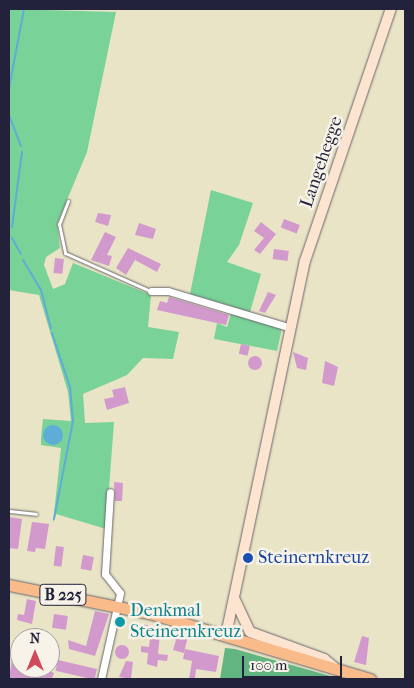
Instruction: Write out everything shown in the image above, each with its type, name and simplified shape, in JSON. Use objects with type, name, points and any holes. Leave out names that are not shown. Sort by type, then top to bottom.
[{"type":"main road","name":"B 225","points":[[9,585],[118,606],[226,635],[370,679]]},
{"type":"street","name":"Langehegge","points":[[226,635],[288,327],[305,261],[391,9]]},
{"type":"street","points":[[151,291],[168,291],[288,327]]},
{"type":"street","points":[[101,679],[118,606],[117,586],[105,574],[110,492]]},
{"type":"street","name":"B 225","points":[[234,594],[238,614],[250,632],[324,659],[335,668]]},
{"type":"lane","points":[[68,201],[59,224],[65,253],[151,291]]},
{"type":"lane","points":[[9,511],[36,514]]},
{"type":"green space","points":[[9,9],[116,12],[87,152],[57,224],[60,248],[46,257],[44,265],[53,289],[65,284],[73,263],[151,295],[148,327],[179,332],[173,359],[143,358],[127,375],[83,394],[85,423],[114,422],[106,529],[56,514],[53,523],[61,448],[41,445],[43,419],[71,421],[68,392],[39,295],[9,290]]},
{"type":"green space","points":[[211,190],[253,203],[239,245],[227,262],[261,274],[250,312],[190,294]]},
{"type":"green space","points":[[232,310],[282,328],[277,351],[214,339],[217,323],[227,327]]},
{"type":"green space","points":[[225,648],[235,649],[341,679],[220,679]]},
{"type":"water","points":[[53,425],[60,428],[63,435],[60,442],[53,445],[46,442],[43,435],[46,428]]},
{"type":"building","points":[[98,213],[111,215],[108,226],[95,222]]},
{"type":"building","points":[[284,219],[300,225],[297,233],[281,227]]},
{"type":"building","points":[[261,222],[276,234],[260,254],[254,250],[264,238],[254,231]]},
{"type":"building","points":[[139,223],[156,229],[153,239],[135,235]]},
{"type":"building","points":[[105,232],[116,237],[107,255],[112,256],[109,266],[91,260]]},
{"type":"building","points":[[128,248],[161,264],[157,272],[135,260],[126,275],[116,268]]},
{"type":"building","points":[[274,249],[289,251],[287,261],[273,259]]},
{"type":"building","points":[[55,258],[64,259],[62,274],[53,273]]},
{"type":"building","points":[[268,292],[276,295],[265,313],[259,311]]},
{"type":"building","points":[[169,297],[229,315],[226,325],[157,310],[160,301],[167,303]]},
{"type":"building","points":[[241,344],[250,346],[248,356],[239,354]]},
{"type":"building","points":[[293,352],[308,358],[306,370],[297,368]]},
{"type":"building","points":[[255,356],[260,358],[262,363],[260,368],[255,370],[250,368],[248,363],[250,358]]},
{"type":"building","points":[[325,361],[338,367],[334,386],[322,383]]},
{"type":"building","points":[[125,387],[129,403],[107,410],[104,399],[114,397],[112,390]]},
{"type":"building","points":[[114,482],[123,483],[122,501],[115,501]]},
{"type":"building","points":[[9,517],[22,519],[18,549],[9,548]]},
{"type":"building","points":[[32,522],[49,524],[45,549],[36,548],[35,552],[27,551]]},
{"type":"building","points":[[56,546],[64,547],[62,567],[54,566]]},
{"type":"building","points":[[83,555],[94,557],[91,571],[81,569]]},
{"type":"building","points":[[27,599],[36,601],[32,624],[17,620],[18,614],[24,615]]},
{"type":"building","points":[[95,611],[109,614],[95,656],[69,649],[68,640],[86,646]]},
{"type":"building","points":[[54,614],[68,616],[66,630],[53,628]]},
{"type":"building","points":[[142,624],[188,636],[184,653],[173,650],[176,640],[160,635],[158,654],[168,655],[167,661],[158,660],[157,667],[147,664],[148,653],[141,652],[141,646],[149,647],[150,638],[140,633]]},
{"type":"building","points":[[362,636],[369,638],[366,665],[354,662]]},
{"type":"building","points":[[122,645],[127,647],[129,652],[127,657],[122,659],[117,657],[115,652],[117,647]]},
{"type":"building","points":[[185,649],[219,656],[216,672],[196,669],[195,679],[189,679],[192,661],[183,659]]},
{"type":"building","points":[[60,660],[97,669],[95,679],[60,672]]},
{"type":"building","points":[[126,661],[133,662],[131,679],[119,677]]},
{"type":"building","points":[[10,672],[10,678],[52,678],[52,679],[9,679]]},
{"type":"waterway","points":[[9,88],[24,9]]},
{"type":"waterway","points":[[9,115],[21,146]]},
{"type":"waterway","points":[[12,227],[22,152]]},
{"type":"waterway","points":[[12,238],[21,254]]},
{"type":"waterway","points":[[23,260],[41,290],[51,329]]},
{"type":"waterway","points":[[52,333],[70,387],[73,421],[54,519]]},
{"type":"place","name":"Steinernkreuz","points":[[248,558]]},
{"type":"place","name":"Denkmal Steinernkreuz","points":[[120,622]]}]
